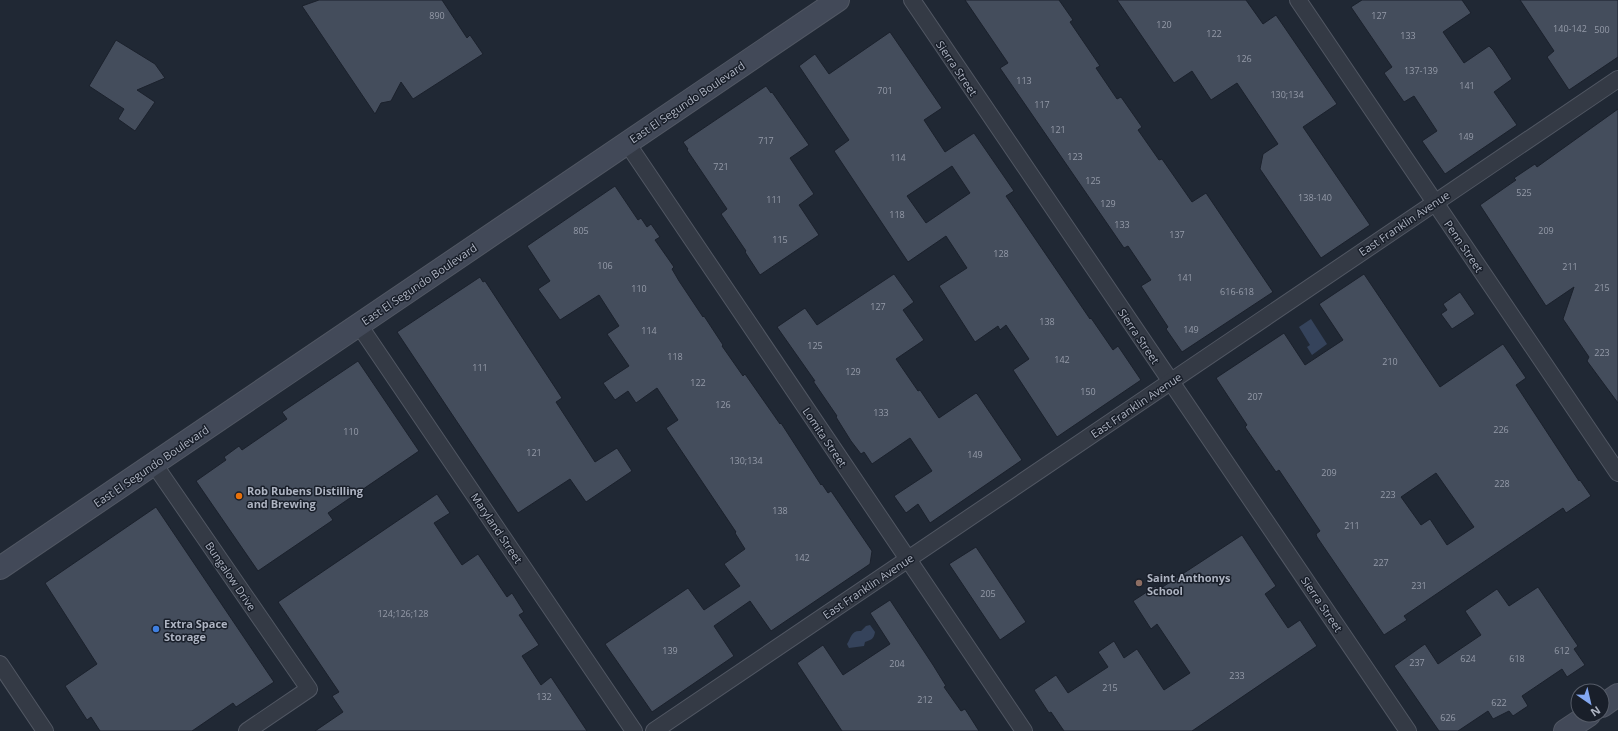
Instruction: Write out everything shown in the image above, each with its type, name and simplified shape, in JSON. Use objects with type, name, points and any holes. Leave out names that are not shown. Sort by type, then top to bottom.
[{"type":"main road","name":"East El Segundo Boulevard","points":[[0,568],[838,0]]},
{"type":"main road","points":[[1565,731],[1577,723]]},
{"type":"street","name":"Sierra Street","points":[[912,0],[1408,731]]},
{"type":"street","name":"Penn Street","points":[[1298,0],[1618,473]]},
{"type":"street","name":"East Franklin Avenue","points":[[654,731],[1618,79]]},
{"type":"street","name":"Lomita Street","points":[[627,143],[1024,731]]},
{"type":"street","name":"Maryland Street","points":[[359,325],[634,731]]},
{"type":"street","name":"Bungalow Drive","points":[[154,464],[309,688],[247,731]]},
{"type":"street","points":[[0,664],[45,731]]},
{"type":"water","points":[[1311,319],[1327,344],[1312,355],[1307,347],[1310,345],[1299,327]]},
{"type":"water","points":[[870,625],[875,632],[873,638],[865,642],[864,646],[849,648],[847,644],[853,633],[861,631],[866,626]]},
{"type":"building","points":[[319,0],[442,0],[467,38],[470,35],[483,54],[413,99],[401,82],[391,101],[381,103],[375,114],[302,6]]},
{"type":"building","points":[[965,0],[1059,0],[1073,20],[1070,22],[1100,66],[1096,68],[1117,99],[1121,97],[1142,127],[1138,130],[1159,160],[1162,159],[1192,202],[1206,193],[1273,292],[1182,352],[1166,329],[1168,327],[1141,286],[1151,280],[1128,246],[1124,248],[1000,68],[1008,63]]},
{"type":"building","points":[[1117,0],[1246,0],[1263,24],[1276,15],[1337,104],[1303,127],[1370,225],[1321,258],[1260,169],[1263,154],[1278,144],[1237,83],[1211,100],[1192,71],[1174,83]]},
{"type":"building","points":[[1362,0],[1462,0],[1471,13],[1443,32],[1464,63],[1489,46],[1493,50],[1512,79],[1494,92],[1517,125],[1445,174],[1422,141],[1437,131],[1414,96],[1404,102],[1384,73],[1392,67],[1351,7]]},
{"type":"building","points":[[1520,0],[1618,0],[1618,57],[1569,90],[1547,57],[1554,51]]},
{"type":"building","points":[[890,32],[942,108],[924,120],[945,152],[974,133],[1014,191],[1006,196],[1090,319],[1091,318],[1113,350],[1118,346],[1141,380],[1057,437],[1013,370],[1029,359],[1006,325],[1000,330],[998,326],[975,342],[939,286],[967,268],[946,236],[908,262],[834,151],[849,140],[799,66],[815,54],[829,74]],"holes":[[[952,166],[970,193],[926,223],[907,196]]]},
{"type":"building","points":[[116,40],[155,64],[165,78],[137,90],[155,102],[135,131],[118,119],[124,109],[89,86]]},
{"type":"building","points":[[766,86],[771,93],[772,92],[809,145],[790,158],[814,194],[799,205],[819,235],[760,275],[721,214],[727,209],[683,142]]},
{"type":"building","points":[[1618,109],[1618,403],[1587,361],[1589,357],[1563,319],[1574,287],[1546,306],[1480,205],[1516,180],[1514,178],[1535,164],[1537,167]]},
{"type":"building","points":[[615,186],[638,220],[641,218],[647,227],[651,224],[660,237],[655,240],[674,267],[672,269],[679,281],[703,317],[704,316],[723,345],[722,346],[743,376],[745,374],[780,424],[781,423],[821,485],[822,484],[828,493],[831,491],[872,551],[870,564],[771,631],[750,601],[714,626],[734,656],[652,712],[605,644],[688,588],[704,610],[740,586],[724,564],[745,549],[735,533],[736,532],[666,428],[678,420],[657,388],[636,403],[628,391],[615,400],[603,383],[629,366],[607,334],[619,326],[599,295],[560,320],[538,289],[550,281],[527,246]]},
{"type":"building","points":[[894,274],[914,302],[903,310],[924,340],[896,359],[918,391],[920,390],[939,418],[976,393],[1022,460],[930,523],[918,504],[906,513],[894,496],[932,471],[910,438],[872,464],[864,452],[861,454],[851,441],[836,417],[837,416],[813,381],[815,381],[777,327],[805,308],[817,325]]},
{"type":"building","points":[[1364,274],[1440,387],[1503,344],[1526,378],[1516,385],[1579,481],[1580,480],[1591,496],[1566,513],[1563,508],[1404,616],[1407,620],[1384,635],[1317,537],[1316,534],[1320,531],[1279,470],[1276,472],[1245,427],[1247,425],[1216,378],[1284,333],[1305,365],[1343,340],[1319,304]],"holes":[[[1436,473],[1474,527],[1447,545],[1430,519],[1421,525],[1401,497]]]},
{"type":"building","points":[[480,277],[483,282],[485,281],[562,398],[556,402],[595,462],[617,448],[632,471],[586,502],[570,479],[518,513],[397,332]]},
{"type":"building","points":[[1460,292],[1475,314],[1452,329],[1441,314],[1447,310],[1443,304]]},
{"type":"building","points":[[358,361],[419,451],[328,513],[333,520],[258,571],[196,481],[226,460],[224,457],[239,446],[242,450],[287,419],[282,412]]},
{"type":"building","points":[[437,494],[450,513],[434,523],[462,565],[478,554],[507,597],[512,593],[524,612],[519,615],[539,645],[522,656],[541,685],[551,677],[587,731],[315,731],[343,712],[332,696],[339,692],[278,602]]},
{"type":"building","name":"Extra Space Storage","points":[[156,507],[274,682],[236,707],[233,703],[192,731],[100,731],[91,717],[87,720],[65,686],[97,664],[45,583]]},
{"type":"building","points":[[1242,535],[1276,586],[1265,594],[1288,628],[1300,620],[1317,646],[1192,731],[1064,731],[1051,712],[1049,713],[1034,690],[1056,675],[1068,693],[1108,667],[1098,652],[1114,641],[1124,658],[1137,649],[1164,690],[1190,673],[1157,624],[1151,629],[1133,601],[1156,586],[1158,590]]},
{"type":"building","points":[[976,547],[1026,622],[1000,640],[949,564]]},
{"type":"building","points":[[1538,587],[1578,646],[1574,649],[1585,665],[1567,677],[1562,669],[1522,696],[1528,706],[1513,716],[1509,711],[1493,719],[1488,711],[1458,731],[1439,731],[1394,666],[1425,644],[1438,664],[1481,635],[1465,611],[1497,589],[1509,606]]},
{"type":"building","points":[[890,600],[933,665],[946,686],[944,687],[961,711],[965,709],[979,731],[842,731],[797,663],[823,645],[843,675],[890,644],[870,613]]},
{"type":"place","name":"Rob Rubens Distilling and Brewing","points":[[239,496]]},
{"type":"place","name":"Saint Anthonys School","points":[[1139,583]]},
{"type":"place","name":"Extra Space Storage","points":[[156,629]]}]
